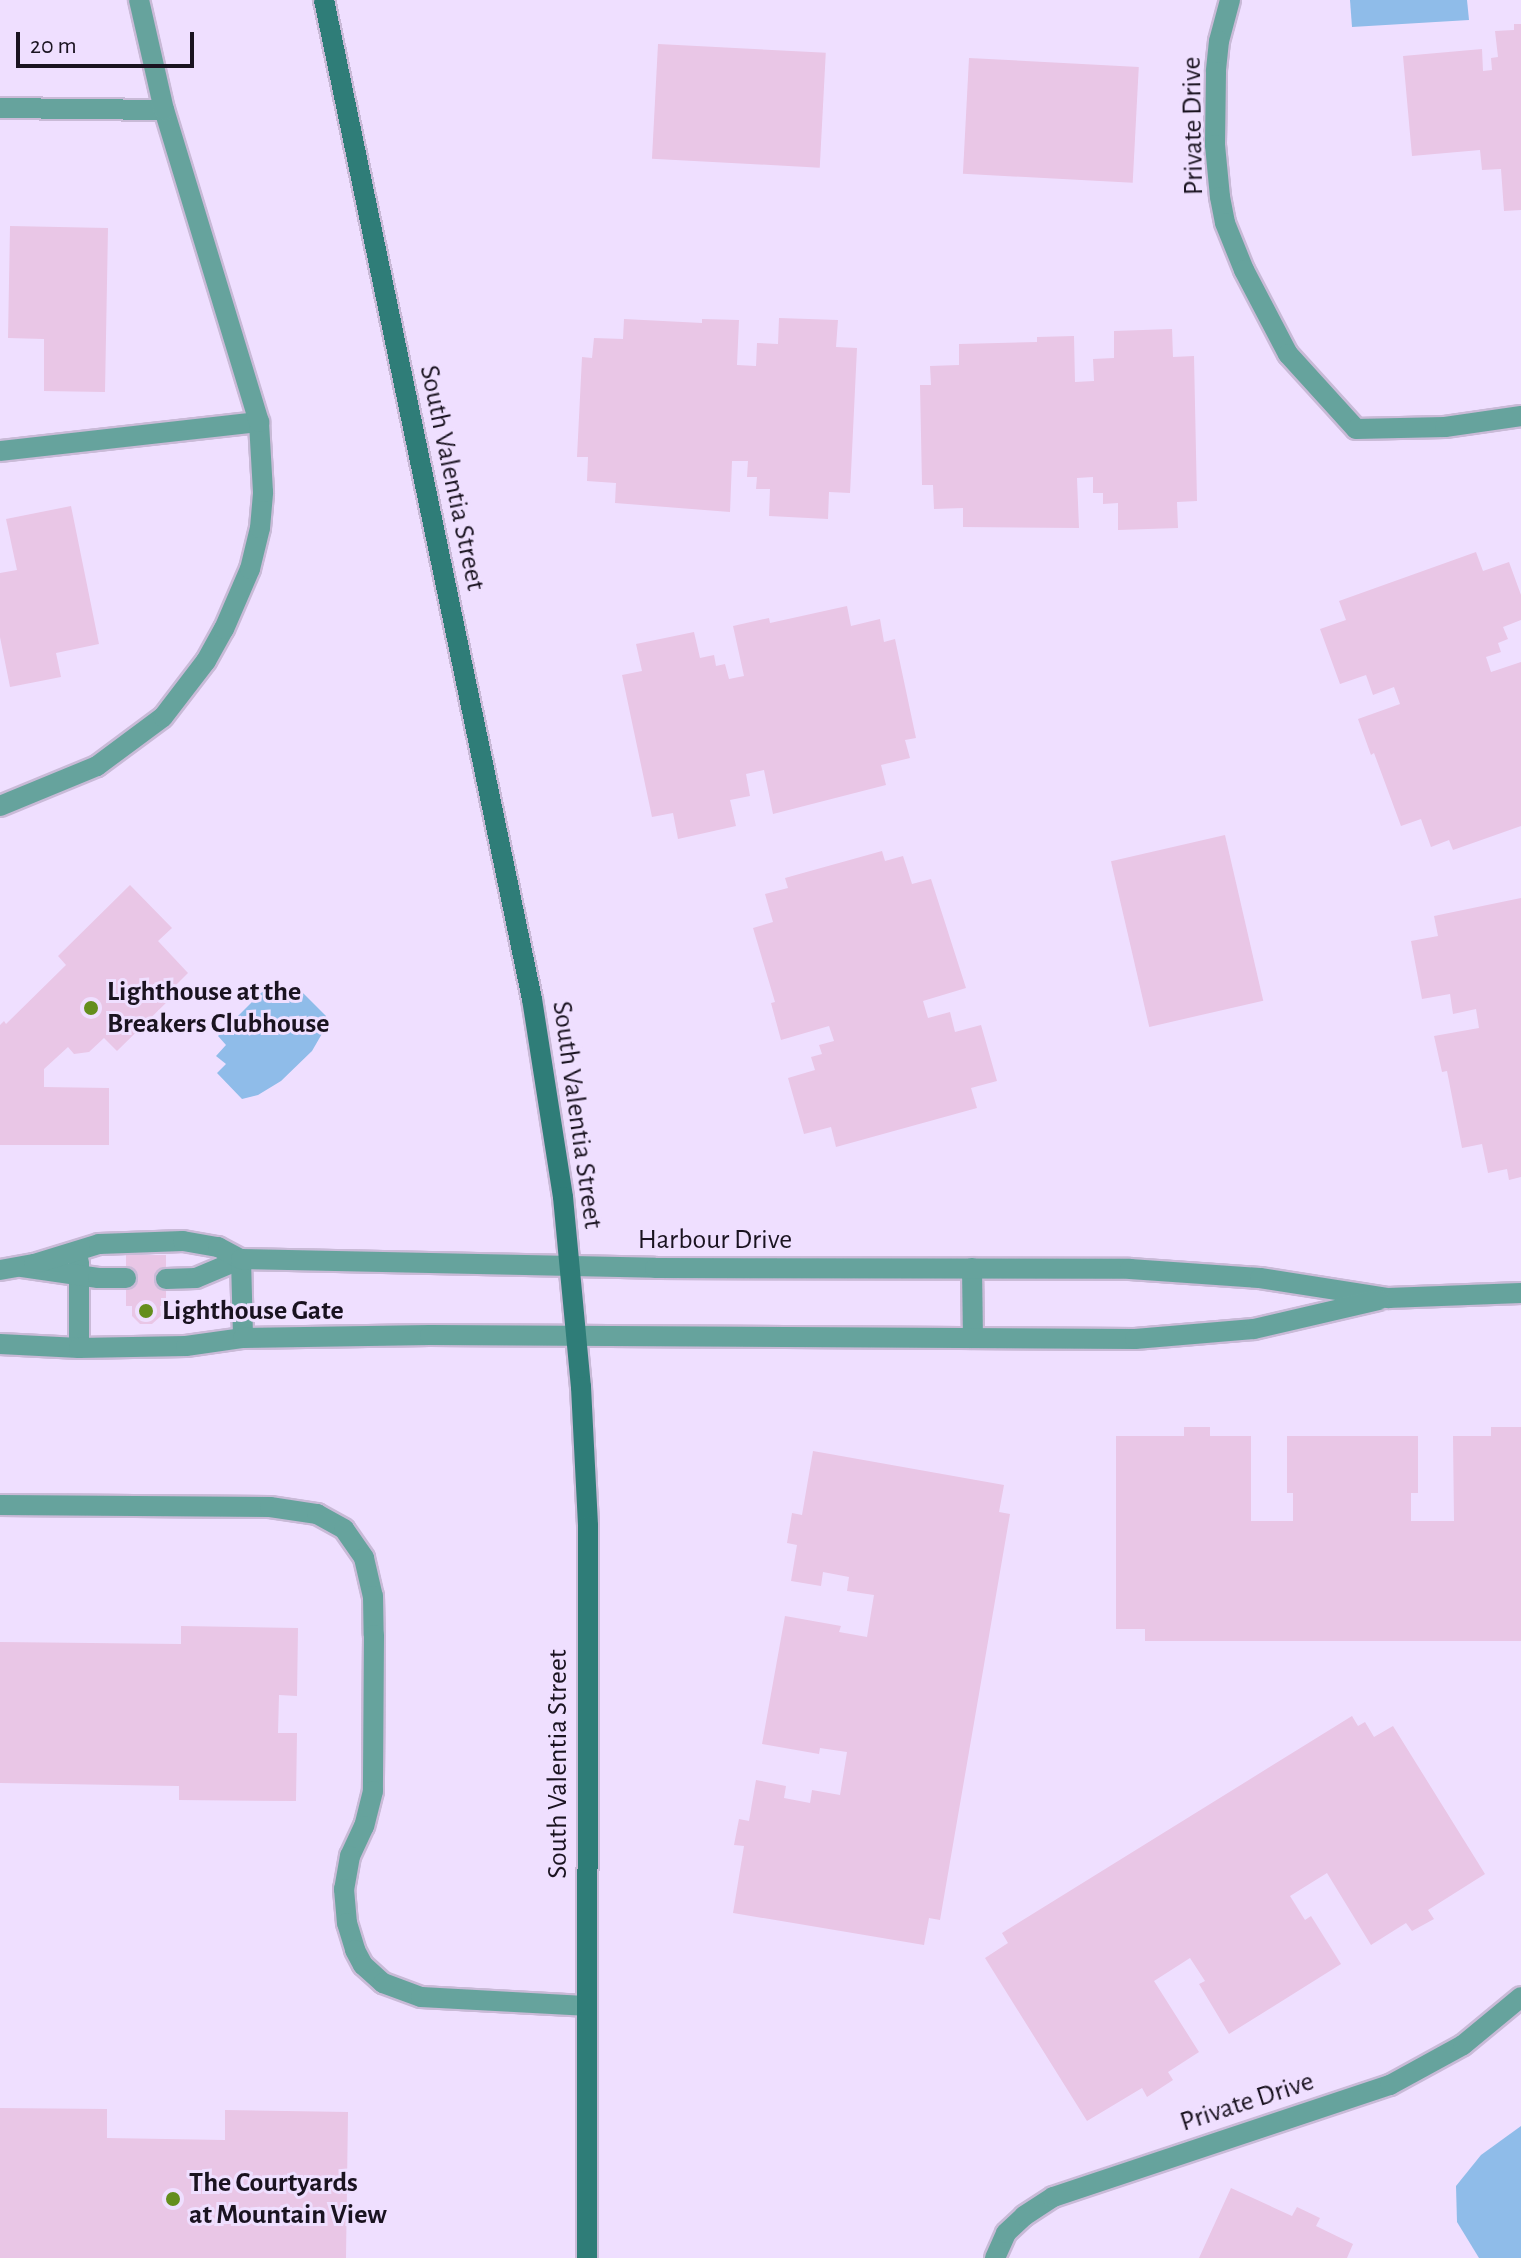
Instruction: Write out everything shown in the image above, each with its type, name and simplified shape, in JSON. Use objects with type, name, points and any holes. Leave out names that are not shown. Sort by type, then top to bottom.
[{"type":"street","points":[[0,806],[97,766],[129,746],[163,717],[206,661],[241,591],[260,528],[263,492],[259,422],[164,110],[139,0]]},
{"type":"street","name":"South Valentia Street","points":[[324,0],[532,999],[555,1132],[576,1338],[588,1526],[587,2258]]},
{"type":"street","name":"Private Drive","points":[[1230,0],[1219,41],[1216,72],[1215,145],[1220,197],[1225,223],[1248,280],[1288,354],[1356,429],[1457,426],[1521,416]]},
{"type":"street","points":[[0,108],[164,110]]},
{"type":"street","points":[[0,451],[259,422]]},
{"type":"street","name":"Harbour Drive","points":[[10,1268],[99,1244],[183,1241],[218,1247],[241,1259],[570,1267],[972,1268],[1213,1273],[1388,1298],[1521,1293]]},
{"type":"street","points":[[79,1250],[79,1348]]},
{"type":"street","points":[[166,1279],[196,1278],[241,1259],[243,1338]]},
{"type":"street","points":[[10,1268],[126,1278]]},
{"type":"street","points":[[972,1268],[973,1338]]},
{"type":"street","name":"Harbour Drive","points":[[0,1344],[79,1348],[210,1345],[243,1338],[430,1335],[1135,1339],[1229,1332],[1292,1322],[1388,1298]]},
{"type":"street","points":[[0,1505],[270,1507],[317,1514],[344,1529],[364,1558],[373,1596],[373,1791],[364,1826],[350,1856],[344,1889],[347,1923],[355,1950],[363,1965],[383,1983],[421,1997],[585,2006]]},
{"type":"street","name":"Private Drive","points":[[995,2258],[1006,2233],[1024,2216],[1053,2197],[1097,2179],[1390,2085],[1463,2045],[1521,1997]]},
{"type":"water","points":[[1350,0],[1467,0],[1469,20],[1352,27]]},
{"type":"water","points":[[264,990],[274,998],[282,991],[292,1000],[301,991],[326,1016],[323,1032],[312,1051],[281,1081],[258,1095],[242,1099],[217,1073],[226,1064],[216,1056],[226,1045],[218,1036]]},
{"type":"water","points":[[1521,2126],[1521,2258],[1479,2258],[1457,2222],[1456,2186],[1481,2155]]},
{"type":"building","points":[[1514,24],[1521,24],[1521,210],[1504,211],[1501,169],[1482,170],[1480,150],[1412,156],[1403,56],[1482,49],[1483,71],[1492,70],[1491,58],[1498,57],[1495,31],[1514,30]]},
{"type":"building","points":[[658,44],[826,53],[820,168],[652,159]]},
{"type":"building","points":[[969,58],[1139,67],[1133,183],[963,174]]},
{"type":"building","points":[[10,226],[108,228],[105,392],[44,391],[44,339],[8,338]]},
{"type":"building","points":[[779,318],[838,320],[836,347],[857,348],[850,493],[829,492],[828,519],[769,516],[770,489],[756,489],[757,477],[747,477],[748,461],[732,461],[730,512],[615,503],[616,483],[587,481],[588,457],[577,457],[582,357],[592,358],[594,338],[623,339],[624,319],[702,323],[702,319],[739,320],[737,365],[756,366],[757,343],[778,344]]},
{"type":"building","points":[[1172,329],[1173,357],[1194,356],[1197,501],[1177,502],[1178,528],[1118,530],[1118,503],[1103,504],[1103,493],[1093,493],[1093,477],[1077,478],[1079,528],[963,527],[963,508],[934,509],[933,485],[922,485],[920,385],[931,385],[930,366],[959,365],[959,344],[1037,342],[1037,337],[1074,336],[1075,382],[1094,381],[1093,359],[1114,358],[1114,331]]},
{"type":"building","points":[[71,506],[99,644],[56,653],[61,677],[10,687],[0,637],[0,573],[17,570],[6,519]]},
{"type":"building","points":[[1476,552],[1483,571],[1509,562],[1521,595],[1521,620],[1503,627],[1508,639],[1498,643],[1501,652],[1486,657],[1491,672],[1521,662],[1521,826],[1453,850],[1449,840],[1431,847],[1421,819],[1401,826],[1374,753],[1371,755],[1358,719],[1400,704],[1394,687],[1373,695],[1366,675],[1340,684],[1320,629],[1346,620],[1339,601]]},
{"type":"building","points":[[847,606],[851,626],[880,619],[884,642],[895,639],[916,738],[905,740],[910,758],[881,765],[886,785],[773,814],[764,770],[746,774],[750,796],[730,800],[736,826],[678,839],[673,813],[652,817],[622,675],[642,671],[636,644],[694,632],[700,658],[714,655],[716,666],[725,664],[729,679],[744,676],[733,626],[769,618],[770,623]]},
{"type":"building","points":[[1225,835],[1263,1001],[1149,1027],[1111,861]]},
{"type":"building","points":[[882,851],[885,861],[903,856],[912,884],[931,879],[966,988],[923,1001],[928,1018],[950,1012],[955,1032],[981,1025],[997,1081],[971,1088],[977,1108],[836,1147],[831,1127],[804,1134],[788,1078],[815,1070],[811,1057],[822,1054],[819,1045],[834,1041],[829,1026],[781,1040],[771,1003],[775,1002],[753,928],[773,922],[765,894],[788,888],[785,878]]},
{"type":"building","name":"Lighthouse at the Breakers Clubhouse","points":[[130,885],[172,928],[158,941],[188,973],[169,992],[173,996],[117,1051],[104,1038],[89,1052],[74,1054],[68,1047],[44,1069],[44,1087],[109,1088],[109,1145],[0,1145],[0,1025],[4,1021],[6,1024],[66,965],[58,956]]},
{"type":"building","points":[[1521,898],[1521,1177],[1509,1180],[1507,1169],[1488,1173],[1482,1144],[1462,1148],[1447,1071],[1442,1072],[1434,1036],[1479,1028],[1476,1009],[1453,1014],[1450,994],[1422,999],[1411,941],[1438,936],[1434,916]]},
{"type":"building","points":[[126,1255],[166,1255],[166,1306],[160,1306],[161,1316],[152,1324],[140,1324],[132,1316],[132,1306],[126,1306]]},
{"type":"building","points":[[1184,1427],[1210,1427],[1210,1436],[1251,1436],[1251,1521],[1293,1521],[1293,1493],[1287,1493],[1287,1436],[1418,1436],[1418,1493],[1411,1493],[1411,1521],[1454,1521],[1453,1436],[1491,1436],[1491,1427],[1521,1427],[1521,1641],[1145,1641],[1145,1629],[1116,1629],[1116,1436],[1184,1436]]},
{"type":"building","points":[[813,1451],[1004,1485],[999,1512],[1010,1514],[940,1920],[929,1918],[924,1945],[733,1913],[744,1846],[734,1845],[739,1819],[749,1821],[756,1780],[786,1786],[784,1798],[810,1803],[812,1790],[840,1795],[847,1752],[820,1748],[819,1754],[762,1744],[785,1616],[841,1626],[839,1632],[867,1637],[874,1595],[847,1591],[849,1577],[823,1572],[821,1586],[791,1581],[797,1545],[787,1543],[792,1513],[802,1515]]},
{"type":"building","points":[[181,1626],[298,1628],[297,1696],[279,1695],[278,1733],[297,1733],[296,1801],[179,1800],[179,1786],[0,1783],[0,1642],[181,1644]]},
{"type":"building","points":[[1352,1716],[1358,1726],[1365,1722],[1374,1737],[1393,1726],[1485,1874],[1428,1910],[1434,1919],[1412,1931],[1406,1923],[1371,1945],[1327,1873],[1290,1896],[1305,1920],[1311,1916],[1341,1964],[1229,2034],[1199,1984],[1205,1981],[1190,1958],[1154,1981],[1199,2052],[1168,2072],[1173,2080],[1147,2097],[1142,2088],[1087,2121],[985,1958],[1008,1943],[1002,1933]]},
{"type":"building","name":"The Courtyards at Mountain View","points":[[0,2108],[107,2109],[107,2138],[225,2140],[225,2110],[348,2112],[346,2258],[0,2258]]},
{"type":"building","points":[[1231,2188],[1292,2216],[1297,2207],[1320,2218],[1316,2226],[1353,2244],[1347,2258],[1199,2258]]},
{"type":"place","name":"Lighthouse at the Breakers Clubhouse","points":[[91,1008]]},
{"type":"place","name":"Lighthouse Gate","points":[[146,1311]]},
{"type":"place","name":"The Courtyards at Mountain View","points":[[173,2199]]}]
